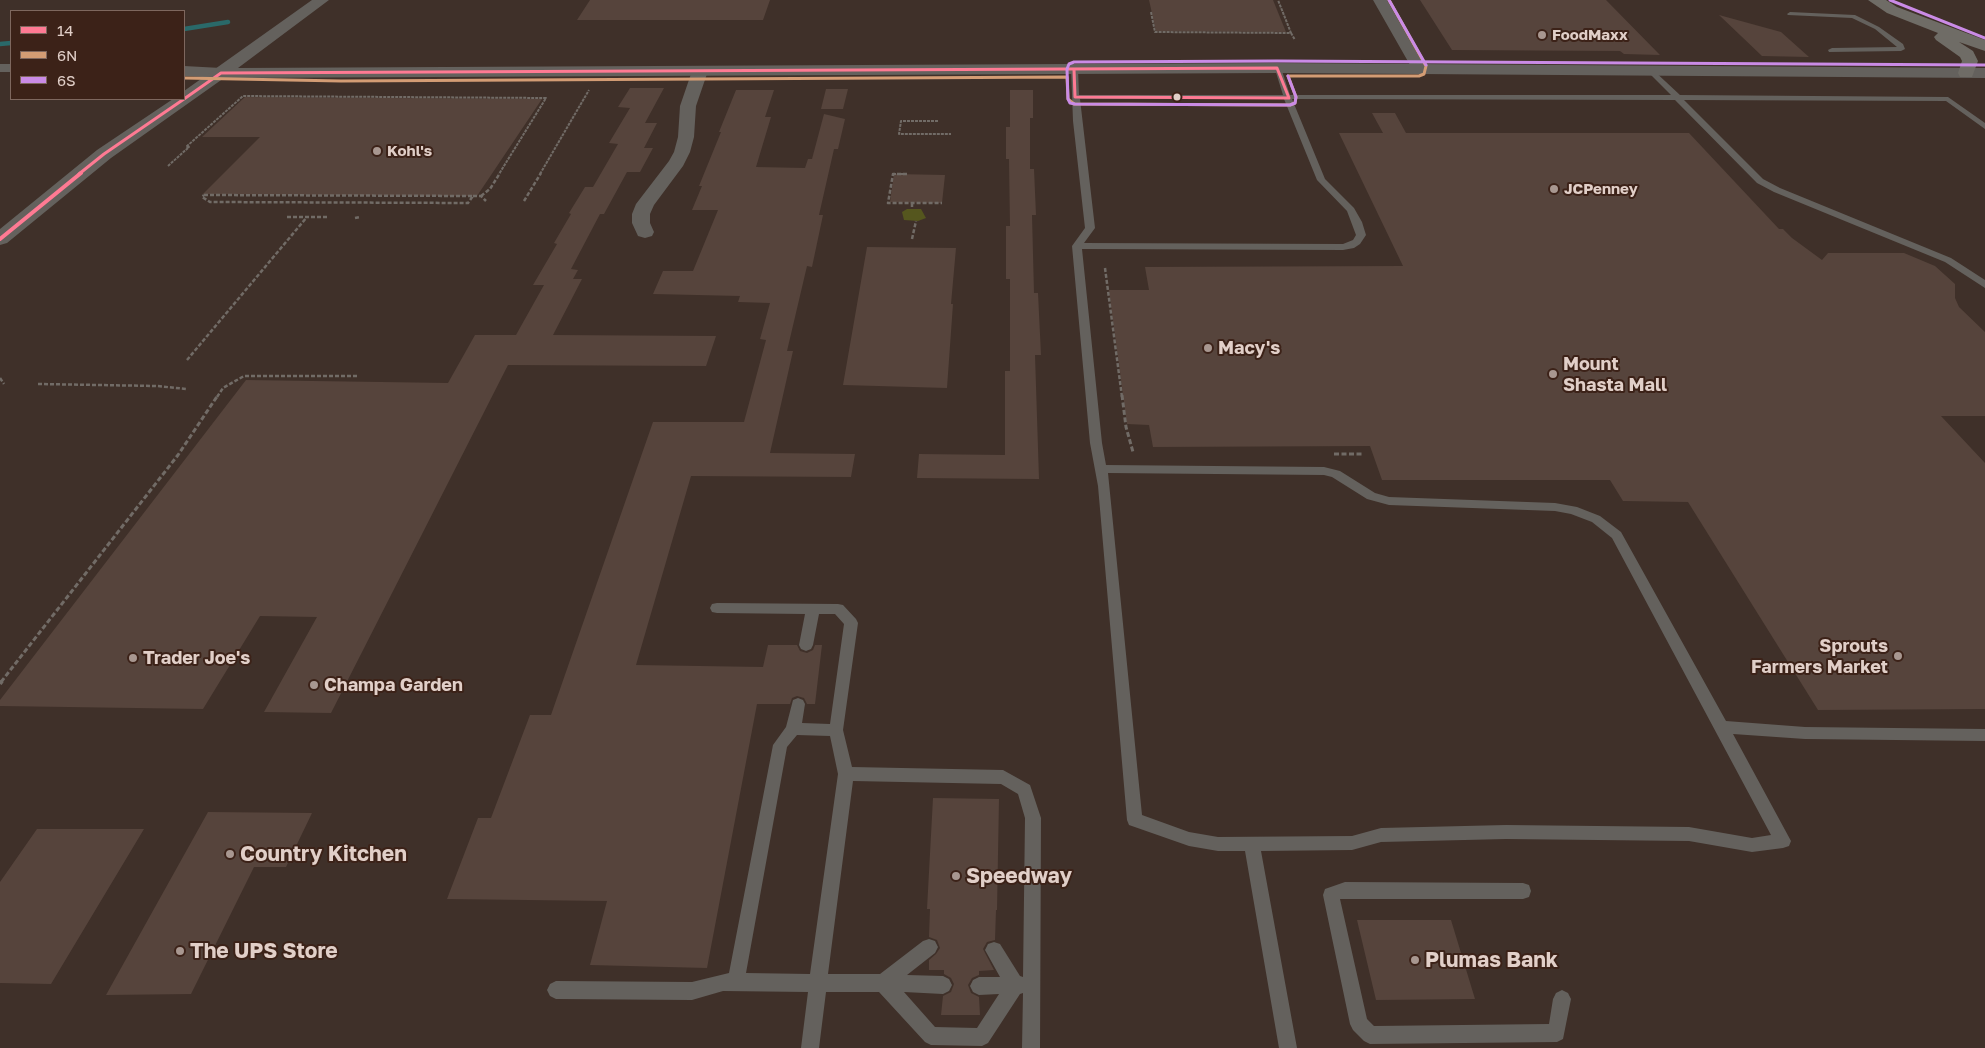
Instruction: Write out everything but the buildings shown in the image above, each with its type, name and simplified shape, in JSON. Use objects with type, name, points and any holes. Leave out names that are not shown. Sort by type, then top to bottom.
[{"type":"main road","points":[[1875,0],[1959,47],[1967,54],[1970,61],[1966,73]]},
{"type":"main road","points":[[1890,0],[1903,14],[1985,46]]},
{"type":"street","points":[[185,98],[322,0]]},
{"type":"street","points":[[1380,0],[1419,69]]},
{"type":"street","points":[[185,71],[221,73],[488,73],[1277,68],[1985,73]]},
{"type":"street","points":[[645,232],[641,223],[641,214],[645,204],[677,162],[682,152],[686,137],[688,106],[700,71]]},
{"type":"street","points":[[0,239],[104,154],[183,100]]},
{"type":"lane","points":[[1790,14],[1838,14],[1862,19],[1900,46],[1900,50],[1832,50]]},
{"type":"lane","points":[[1077,246],[1343,247],[1351,246],[1357,242],[1362,235],[1357,222],[1351,210],[1321,180],[1298,127],[1277,68]]},
{"type":"lane","points":[[1074,69],[1075,97],[1090,228],[1077,246],[1135,820],[1199,842],[1252,844],[1352,843],[1381,835],[1506,832],[1689,834],[1752,845],[1783,841],[1617,535],[1596,518],[1555,507],[1389,500],[1371,496],[1336,474],[1324,471],[1101,469]]},
{"type":"lane","points":[[1652,70],[1677,98],[1760,181],[1948,260],[1985,285]]},
{"type":"lane","points":[[1075,97],[1289,98],[1461,96],[1948,100],[1985,127]]},
{"type":"lane","points":[[717,608],[838,609],[851,623],[836,730],[846,774],[810,1048]]},
{"type":"lane","points":[[806,645],[813,609]]},
{"type":"lane","points":[[736,983],[780,745],[793,729],[798,704]]},
{"type":"lane","points":[[1720,727],[1805,733],[1985,735]]},
{"type":"lane","points":[[793,729],[836,730]]},
{"type":"lane","points":[[846,774],[1003,777],[1025,790],[1033,818],[1024,986],[1031,1048]]},
{"type":"lane","points":[[1252,844],[1288,1048]]},
{"type":"lane","points":[[1523,891],[1345,890],[1331,895],[1359,1024],[1370,1035],[1557,1033],[1562,999]]},
{"type":"lane","points":[[883,983],[929,947]]},
{"type":"lane","points":[[994,950],[1024,986]]},
{"type":"lane","points":[[556,990],[692,991],[723,982],[943,985]]},
{"type":"lane","points":[[883,983],[931,1036],[982,1037],[1024,986]]},
{"type":"lane","points":[[979,986],[1024,986]]},
{"type":"path","points":[[1278,0],[1295,40]]},
{"type":"path","points":[[1150,12],[1155,32],[1291,33]]},
{"type":"path","points":[[524,202],[591,87]]},
{"type":"path","points":[[168,166],[189,147],[186,147],[244,96],[546,98],[490,190],[481,196],[204,195],[202,197],[210,202],[468,203],[473,196]]},
{"type":"path","points":[[938,121],[901,120],[899,134],[951,134]]},
{"type":"path","points":[[907,174],[893,174],[888,203],[942,203]]},
{"type":"path","points":[[249,202],[256,195]]},
{"type":"path","points":[[358,203],[364,196]]},
{"type":"path","points":[[481,196],[486,201]]},
{"type":"path","points":[[912,203],[912,208]]},
{"type":"path","points":[[287,217],[329,218]]},
{"type":"path","points":[[355,218],[360,217]]},
{"type":"path","points":[[187,360],[307,218]]},
{"type":"path","points":[[912,239],[916,221]]},
{"type":"path","points":[[1106,268],[1126,427],[1131,450],[1136,454]]},
{"type":"path","points":[[0,684],[178,455],[223,388],[244,376],[358,376]]},
{"type":"path","points":[[0,378],[4,384]]},
{"type":"path","points":[[163,388],[168,383]]},
{"type":"path","points":[[38,384],[157,386],[186,389]]},
{"type":"shaded area","points":[[907,209],[921,209],[926,218],[918,221],[904,220],[902,212]]},
{"type":"waterway","points":[[185,29],[228,22]]},
{"type":"waterway","points":[[0,44],[10,43]]},
{"type":"transit line","name":"6N","points":[[185,78],[341,81],[1067,77],[1068,99],[1074,104],[1290,105],[1295,103],[1296,97],[1288,76],[1419,76],[1424,74],[1426,66],[1389,0]]},
{"type":"transit line","name":"6S","points":[[1389,0],[1426,65]]},
{"type":"transit line","name":"6S","points":[[1890,0],[1985,38]]},
{"type":"transit line","name":"6S","points":[[1288,76],[1296,97],[1295,103],[1290,105],[1075,104],[1070,103],[1068,99],[1067,69],[1069,64],[1074,62],[1277,61],[1985,65]]},
{"type":"transit line","name":"14","points":[[185,98],[221,73],[1277,68],[1289,98],[1075,97],[1074,69]]},
{"type":"transit line","name":"14","points":[[0,239],[104,154],[183,100]]},
{"type":"place","name":"FoodMaxx","points":[[1542,35]]},
{"type":"place","name":"Kohl's","points":[[377,151]]},
{"type":"place","name":"JCPenney","points":[[1554,189]]},
{"type":"place","name":"Macy's","points":[[1208,348]]},
{"type":"place","name":"Mount Shasta Mall","points":[[1553,374]]},
{"type":"place","name":"Sprouts Farmers Market","points":[[1898,656]]},
{"type":"place","name":"Trader Joe's","points":[[133,658]]},
{"type":"place","name":"Champa Garden","points":[[314,685]]},
{"type":"place","name":"Country Kitchen","points":[[230,854]]},
{"type":"place","name":"Speedway","points":[[956,876]]},
{"type":"place","name":"The UPS Store","points":[[180,951]]},
{"type":"place","name":"Plumas Bank","points":[[1415,960]]}]
